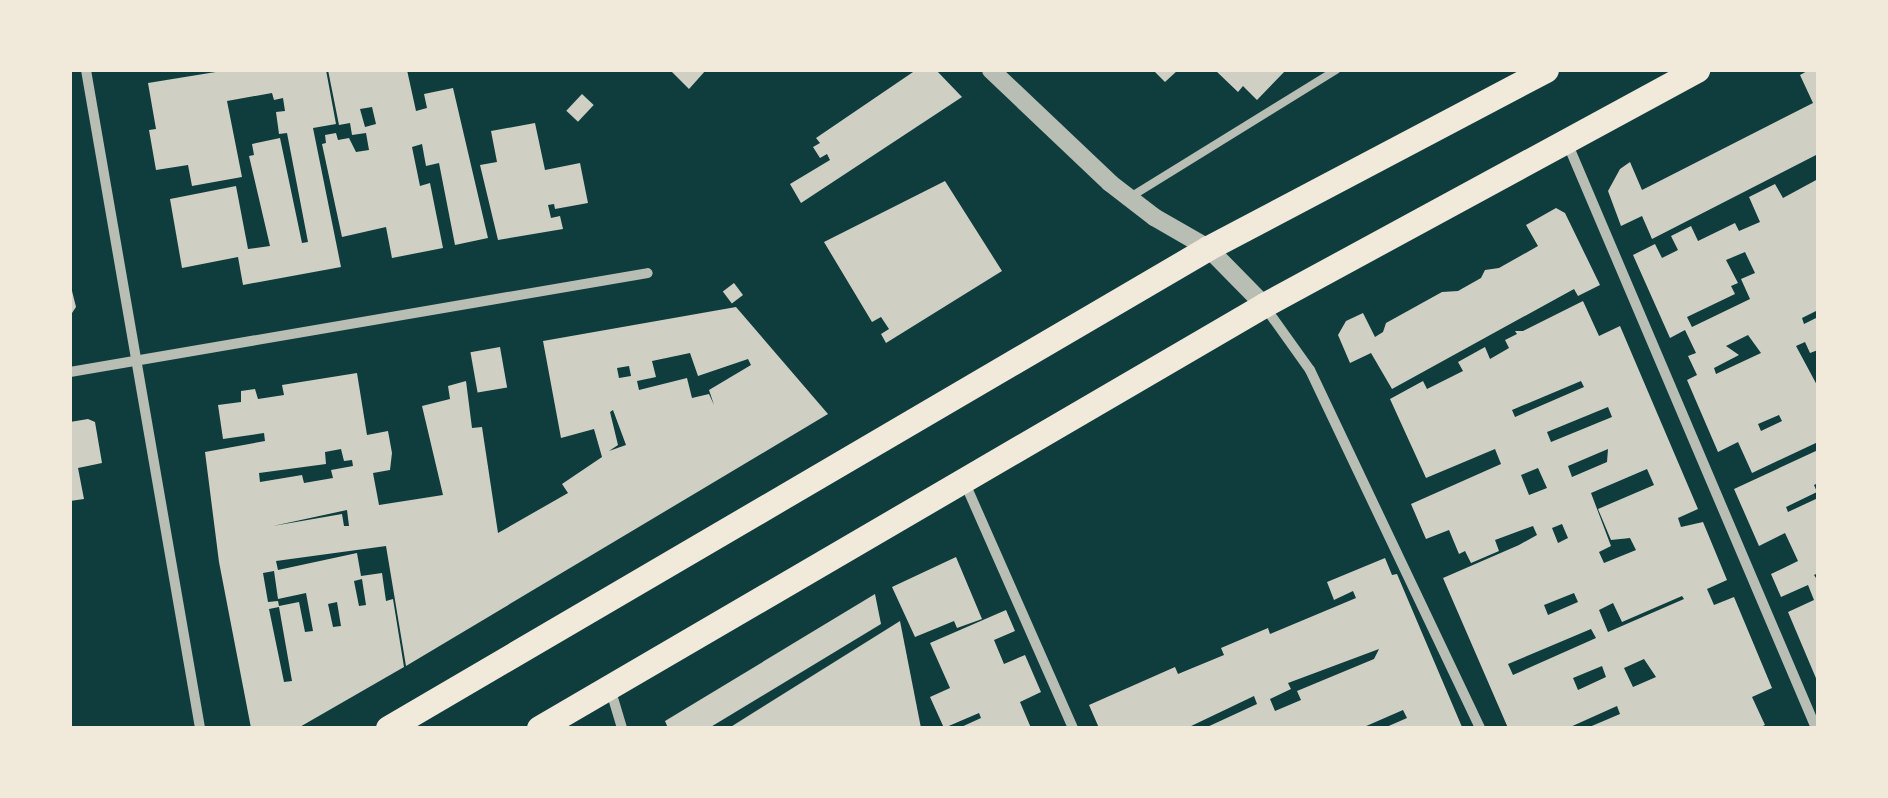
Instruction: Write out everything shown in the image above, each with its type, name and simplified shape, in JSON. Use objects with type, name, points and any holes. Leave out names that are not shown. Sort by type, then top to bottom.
[{"type":"main road","points":[[388,728],[1208,248],[1546,70]]},
{"type":"main road","points":[[540,728],[1264,305],[1697,70]]},
{"type":"street","points":[[86,70],[200,728]]},
{"type":"street","points":[[992,70],[1130,198],[1208,248],[1264,305],[1310,370],[1480,728]]},
{"type":"street","points":[[1566,140],[1816,728]]},
{"type":"street","points":[[70,372],[648,273]]},
{"type":"street","points":[[964,480],[1073,728]]},
{"type":"street","points":[[609,687],[622,728]]},
{"type":"lane","points":[[1130,198],[1336,70]]},
{"type":"building","points":[[228,70],[326,70],[336,124],[313,128],[341,267],[243,285],[238,257],[182,268],[170,199],[236,186],[248,249],[270,246],[249,156],[254,155],[252,144],[280,138],[302,243],[308,242],[287,133],[279,134],[276,112],[285,111],[283,98],[274,100],[272,93],[227,101],[242,177],[192,186],[188,165],[156,170],[149,130],[156,129],[148,83]]},
{"type":"building","points":[[328,70],[407,70],[416,111],[427,108],[424,94],[453,88],[488,238],[455,245],[439,163],[426,166],[422,144],[412,147],[420,186],[430,183],[443,248],[392,258],[386,227],[342,237],[322,144],[326,143],[325,135],[336,133],[338,140],[349,138],[356,152],[369,150],[366,133],[352,135],[350,123],[339,125]],"holes":[[[372,107],[376,124],[365,127],[360,109]]]},
{"type":"building","points":[[670,70],[706,70],[689,89]]},
{"type":"building","points":[[916,70],[936,70],[962,97],[801,203],[790,184],[830,160],[827,154],[820,158],[813,147],[820,143],[816,138]]},
{"type":"building","points":[[1153,70],[1178,70],[1165,82]]},
{"type":"building","points":[[1215,70],[1286,70],[1257,100],[1243,86],[1238,92]]},
{"type":"building","points":[[1818,70],[1818,154],[1652,239],[1642,216],[1621,226],[1608,191],[1620,169],[1630,162],[1642,190],[1813,103],[1800,75]]},
{"type":"building","points":[[582,94],[594,105],[578,122],[566,111]]},
{"type":"building","points":[[535,123],[545,170],[580,163],[588,203],[555,209],[554,204],[548,205],[551,218],[560,216],[563,229],[498,240],[480,165],[497,162],[491,131]]},
{"type":"building","points":[[1818,179],[1818,310],[1802,318],[1804,324],[1818,317],[1818,350],[1810,353],[1805,342],[1796,346],[1818,387],[1818,442],[1752,473],[1738,442],[1718,452],[1687,380],[1697,375],[1688,356],[1696,353],[1685,330],[1670,338],[1633,255],[1655,244],[1662,258],[1678,250],[1671,236],[1691,226],[1698,241],[1735,223],[1739,231],[1760,222],[1749,197],[1775,184],[1783,198]],"holes":[[[1745,252],[1755,273],[1741,279],[1750,299],[1692,327],[1687,317],[1735,294],[1731,286],[1738,283],[1726,260]],[[1748,335],[1761,353],[1716,374],[1714,368],[1739,355],[1726,346]],[[1779,415],[1782,421],[1761,431],[1758,424]]]},
{"type":"building","points":[[945,181],[1002,271],[886,343],[881,334],[889,329],[881,317],[872,322],[824,242]]},
{"type":"building","points":[[1556,208],[1565,213],[1600,285],[1578,296],[1574,289],[1392,389],[1371,353],[1350,363],[1338,335],[1346,321],[1363,313],[1375,337],[1383,332],[1386,323],[1442,292],[1458,291],[1481,278],[1485,270],[1499,268],[1538,246],[1526,225]]},
{"type":"building","points":[[70,283],[76,307],[70,316]]},
{"type":"building","points":[[734,283],[743,295],[732,303],[723,291]]},
{"type":"building","points":[[1583,301],[1599,336],[1620,326],[1698,509],[1678,518],[1681,527],[1703,522],[1727,580],[1707,589],[1714,605],[1734,597],[1772,688],[1752,697],[1765,725],[1587,728],[1620,714],[1617,706],[1568,728],[1508,728],[1443,578],[1537,535],[1533,526],[1495,540],[1499,551],[1471,563],[1465,551],[1459,554],[1449,530],[1426,539],[1411,504],[1501,464],[1495,449],[1426,478],[1390,399],[1423,381],[1427,389],[1463,371],[1458,362],[1485,347],[1490,359],[1509,348],[1505,340],[1517,334],[1515,331],[1523,331]],"holes":[[[1581,381],[1584,387],[1515,417],[1512,410]],[[1608,407],[1612,417],[1551,442],[1547,432]],[[1608,449],[1607,462],[1572,477],[1568,466]],[[1538,468],[1547,488],[1529,495],[1521,475]],[[1647,469],[1654,485],[1598,509],[1611,540],[1630,538],[1636,550],[1604,563],[1599,552],[1611,546],[1591,493]],[[1562,524],[1568,538],[1558,543],[1552,528]],[[1574,593],[1578,602],[1548,615],[1544,605]],[[1682,596],[1684,599],[1608,632],[1599,610],[1613,603],[1622,622]],[[1591,629],[1596,638],[1513,675],[1508,664]],[[1644,659],[1656,677],[1633,687],[1624,668]],[[1602,666],[1606,677],[1578,690],[1573,678]]]},
{"type":"building","points":[[736,307],[828,414],[406,666],[386,546],[276,561],[278,570],[357,553],[361,576],[382,573],[386,601],[393,599],[404,667],[298,728],[251,728],[219,562],[205,452],[265,441],[264,433],[223,439],[218,405],[241,402],[241,391],[255,389],[258,399],[284,395],[282,385],[357,373],[367,435],[388,431],[392,453],[390,470],[373,473],[379,505],[443,495],[422,406],[450,399],[448,386],[466,381],[472,428],[482,427],[498,533],[568,493],[562,484],[602,457],[594,429],[561,438],[543,341]],"holes":[[[690,353],[698,376],[748,359],[751,365],[709,390],[714,405],[709,394],[692,398],[687,378],[639,390],[637,381],[656,377],[652,361]],[[629,366],[631,376],[619,378],[617,368]],[[613,410],[626,445],[609,451],[618,445],[610,412]],[[341,449],[344,461],[352,460],[353,466],[331,470],[333,478],[304,483],[302,475],[260,482],[259,473],[326,464],[325,452]],[[347,510],[349,526],[344,526],[342,514],[273,526]],[[274,571],[278,599],[306,593],[313,631],[305,632],[299,602],[279,606],[278,601],[268,602],[263,573]],[[362,579],[366,605],[359,606],[354,581]],[[337,602],[341,626],[333,627],[328,604]],[[279,607],[292,681],[284,682],[269,609]]]},
{"type":"building","points":[[500,347],[507,387],[478,393],[470,352]]},
{"type":"building","points":[[70,422],[95,422],[102,463],[78,468],[84,499],[70,501]]},
{"type":"building","points":[[1818,450],[1818,483],[1814,485],[1817,492],[1786,507],[1788,512],[1818,498],[1818,573],[1814,575],[1818,581],[1818,683],[1788,612],[1814,600],[1808,585],[1781,597],[1771,574],[1798,561],[1785,533],[1759,546],[1734,489]]},
{"type":"building","points":[[956,557],[982,619],[957,628],[954,621],[915,637],[892,587]]},
{"type":"building","points":[[1385,558],[1392,575],[1397,574],[1462,727],[1384,728],[1407,718],[1403,710],[1364,727],[1205,728],[1257,704],[1254,696],[1187,728],[1099,728],[1089,705],[1175,667],[1178,674],[1224,655],[1221,648],[1268,628],[1270,634],[1356,598],[1353,591],[1334,600],[1327,582]],"holes":[[[1379,649],[1374,659],[1297,691],[1301,700],[1275,711],[1270,699],[1291,689],[1288,683]]]},
{"type":"building","points":[[875,594],[881,624],[709,728],[668,728],[665,721]]},
{"type":"building","points":[[1006,610],[1015,631],[994,640],[1004,664],[1025,655],[1041,692],[1020,702],[1031,728],[959,728],[981,718],[979,713],[944,728],[930,697],[950,688],[930,643]]},
{"type":"building","points":[[900,621],[921,728],[729,728]]}]
